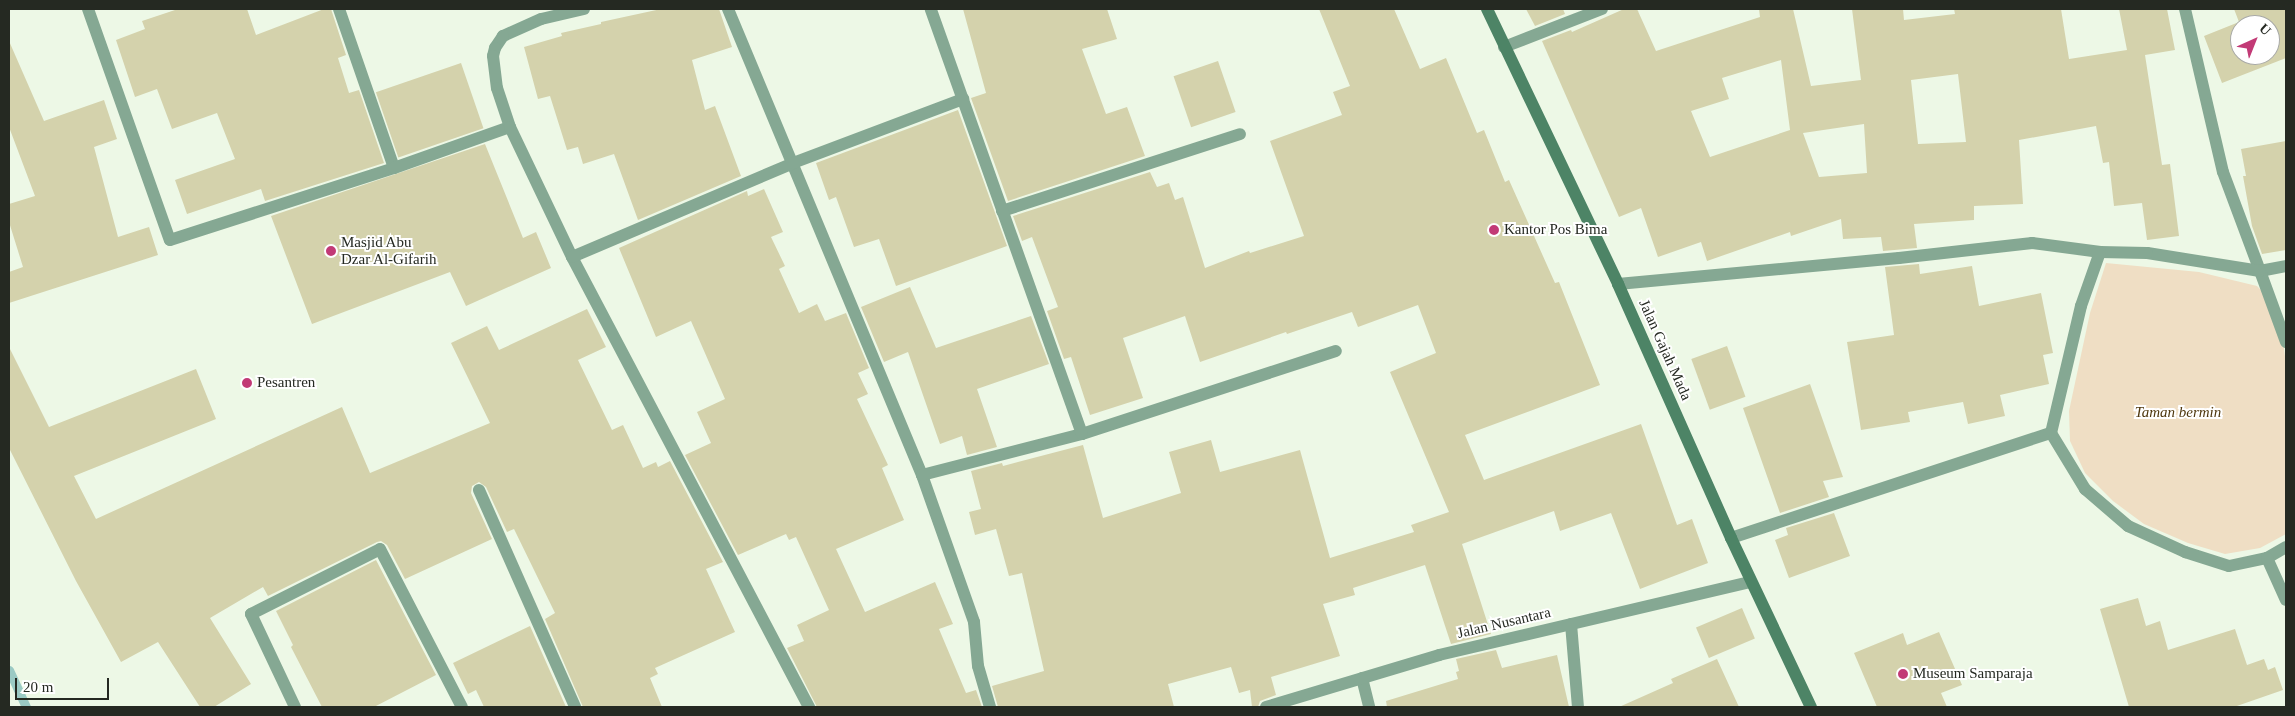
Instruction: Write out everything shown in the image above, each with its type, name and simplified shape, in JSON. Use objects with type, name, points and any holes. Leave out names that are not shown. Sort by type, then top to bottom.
[{"type":"main road","name":"Jalan Gajah Mada","points":[[1486,9],[1618,284],[1751,582],[1811,707]]},
{"type":"street","points":[[88,9],[170,240],[394,168],[510,126]]},
{"type":"street","points":[[339,9],[394,168]]},
{"type":"street","points":[[584,9],[539,14],[504,36],[494,48],[493,66],[497,88],[510,126],[572,257],[809,707]]},
{"type":"street","points":[[728,9],[922,475],[974,622],[978,666],[990,707]]},
{"type":"street","points":[[932,9],[1082,434]]},
{"type":"street","points":[[1504,47],[1602,9]]},
{"type":"street","points":[[2185,9],[2223,172],[2286,342]]},
{"type":"street","points":[[572,257],[793,163],[963,99]]},
{"type":"street","points":[[1002,211],[1240,134]]},
{"type":"street","points":[[1618,284],[1899,258],[2032,243],[2100,252],[2147,253],[2260,271],[2286,266]]},
{"type":"street","points":[[2100,252],[2081,306],[2050,433],[2085,489],[2128,526],[2185,552],[2229,566],[2267,558],[2286,547]]},
{"type":"street","points":[[922,475],[1082,434],[1336,351]]},
{"type":"street","points":[[1731,538],[2050,433]]},
{"type":"street","points":[[479,490],[576,707]]},
{"type":"street","points":[[295,707],[251,614],[380,549],[462,707]]},
{"type":"street","points":[[2267,558],[2286,600]]},
{"type":"street","name":"Jalan Nusantara","points":[[1266,707],[1439,655],[1751,582]]},
{"type":"street","points":[[1571,624],[1578,707]]},
{"type":"street","points":[[1362,678],[1369,707]]},
{"type":"green space","name":"Taman bermin","points":[[2106,263],[2199,272],[2257,286],[2278,308],[2286,363],[2286,534],[2260,548],[2225,554],[2188,543],[2144,524],[2113,501],[2085,473],[2070,441],[2069,411],[2090,313]]},
{"type":"building","points":[[178,9],[247,9],[256,35],[324,9],[331,9],[346,55],[338,58],[349,93],[359,90],[384,163],[265,201],[261,189],[187,214],[175,180],[235,159],[217,113],[172,129],[157,89],[135,97],[116,40],[145,29],[142,21]]},
{"type":"building","points":[[661,9],[719,9],[732,47],[692,60],[705,110],[715,106],[741,176],[638,220],[614,154],[583,164],[578,147],[567,150],[550,96],[538,99],[524,47],[562,36],[561,33]]},
{"type":"building","points":[[963,9],[1107,9],[1117,39],[1082,49],[1106,114],[1127,107],[1145,156],[1008,201],[971,98],[986,93]]},
{"type":"building","points":[[1319,9],[1394,9],[1420,69],[1446,58],[1477,133],[1484,130],[1505,182],[1509,180],[1555,283],[1559,282],[1600,385],[1465,435],[1484,480],[1641,424],[1677,525],[1692,519],[1708,563],[1640,589],[1611,513],[1560,531],[1554,511],[1462,544],[1491,634],[1451,644],[1425,565],[1353,588],[1355,595],[1323,604],[1340,656],[1271,677],[1276,695],[1260,701],[1258,707],[1252,707],[1250,690],[1239,693],[1231,667],[1168,684],[1174,707],[998,707],[992,686],[1044,671],[1022,573],[1009,576],[996,529],[975,535],[969,512],[981,509],[971,471],[1002,463],[1003,466],[1083,445],[1103,518],[1181,493],[1169,452],[1211,440],[1220,472],[1300,450],[1330,558],[1414,532],[1411,525],[1449,512],[1390,372],[1436,353],[1418,305],[1358,327],[1352,312],[1287,334],[1286,332],[1200,362],[1185,316],[1123,338],[1143,398],[1090,415],[1071,357],[1064,359],[1047,311],[1058,307],[1032,237],[1022,241],[1013,216],[1150,172],[1157,187],[1169,183],[1175,200],[1183,197],[1205,268],[1249,251],[1250,253],[1304,236],[1270,141],[1342,115],[1333,92],[1350,86]]},
{"type":"building","points":[[1526,9],[1563,9],[1565,14],[1535,26]]},
{"type":"building","points":[[1624,9],[1637,9],[1656,51],[1760,17],[1759,9],[1793,9],[1811,86],[1861,80],[1852,9],[1903,9],[1904,20],[1955,14],[1954,9],[2061,9],[2069,59],[2127,50],[2119,9],[2167,9],[2175,50],[2145,55],[2162,165],[2170,164],[2179,236],[2147,240],[2142,203],[2114,206],[2109,162],[2103,163],[2096,126],[2019,140],[2023,204],[1974,206],[1974,220],[1914,224],[1917,248],[1883,251],[1881,237],[1843,239],[1841,219],[1791,236],[1790,232],[1707,261],[1701,242],[1658,257],[1641,208],[1619,217],[1542,41],[1571,30],[1572,32]],"holes":[[[1781,60],[1790,130],[1710,157],[1691,111],[1729,99],[1722,78]],[[1958,74],[1966,142],[1918,144],[1911,80]],[[1864,124],[1867,173],[1819,177],[1803,133]]]},
{"type":"building","points":[[2234,9],[2286,9],[2286,58],[2280,60],[2280,15],[2236,15]]},
{"type":"building","points":[[2230,26],[2230,65],[2268,65],[2222,83],[2204,36]]},
{"type":"building","points":[[9,41],[44,121],[104,100],[117,139],[94,147],[118,237],[149,227],[158,255],[9,303],[9,272],[23,267],[9,222],[9,204],[35,196],[9,127]]},
{"type":"building","points":[[1218,61],[1236,112],[1191,127],[1174,76]]},
{"type":"building","points":[[461,63],[483,128],[398,158],[376,92]]},
{"type":"building","points":[[958,110],[1007,246],[896,286],[879,239],[854,247],[836,197],[829,200],[816,163]]},
{"type":"building","points":[[2286,141],[2286,250],[2262,254],[2252,226],[2243,176],[2246,176],[2241,149]]},
{"type":"building","points":[[485,144],[523,238],[536,232],[551,268],[466,306],[450,272],[312,324],[271,216]]},
{"type":"building","points":[[764,189],[783,232],[771,237],[785,266],[779,269],[799,313],[817,304],[825,321],[846,313],[869,368],[858,373],[868,394],[857,399],[888,465],[882,468],[904,520],[836,549],[865,612],[935,582],[953,624],[939,629],[966,693],[976,690],[982,707],[817,707],[787,648],[804,641],[797,625],[829,610],[796,537],[789,540],[786,534],[738,555],[685,455],[711,443],[697,412],[725,399],[691,321],[656,337],[619,248],[747,191],[748,196]]},
{"type":"building","points":[[1919,264],[1920,274],[1972,266],[1979,306],[2041,293],[2053,353],[2043,355],[2049,384],[2000,395],[2005,416],[1968,424],[1963,402],[1908,412],[1910,422],[1861,430],[1847,342],[1894,335],[1885,267]]},
{"type":"building","points":[[910,287],[936,348],[1031,316],[1049,364],[977,389],[997,447],[967,455],[962,436],[940,444],[908,352],[884,362],[861,307]]},
{"type":"building","points":[[587,309],[606,347],[578,360],[612,430],[623,425],[643,468],[656,462],[658,467],[670,461],[723,562],[706,569],[735,632],[655,668],[658,674],[650,678],[662,707],[583,707],[545,619],[555,613],[514,529],[507,532],[486,487],[479,482],[472,486],[471,493],[492,539],[405,579],[387,545],[381,541],[377,542],[268,596],[263,587],[210,618],[251,684],[214,707],[200,707],[158,642],[121,662],[76,581],[9,448],[9,347],[49,427],[196,369],[216,419],[74,476],[96,519],[342,407],[370,473],[490,423],[451,343],[487,326],[499,350]]},
{"type":"building","points":[[1727,346],[1745,397],[1710,410],[1691,359]]},
{"type":"building","points":[[1810,384],[1843,477],[1823,481],[1829,497],[1780,513],[1743,408]]},
{"type":"building","points":[[1834,513],[1850,556],[1789,578],[1775,540],[1788,535],[1786,528]]},
{"type":"building","points":[[376,560],[436,675],[374,707],[322,707],[291,647],[293,645],[276,611]]},
{"type":"building","points":[[2138,598],[2146,626],[2160,621],[2168,650],[2235,629],[2247,665],[2264,659],[2268,670],[2275,667],[2283,690],[2234,707],[2129,707],[2100,609]]},
{"type":"building","points":[[1742,608],[1755,638],[1709,658],[1696,628]]},
{"type":"building","points":[[530,626],[566,707],[484,707],[476,690],[468,694],[453,663]]},
{"type":"building","points":[[1939,632],[1962,685],[1941,693],[1947,707],[1877,707],[1854,653],[1903,633],[1907,645]]},
{"type":"building","points":[[1496,650],[1502,668],[1557,655],[1569,707],[1387,707],[1386,701],[1458,679],[1456,672],[1459,671],[1456,659]]},
{"type":"building","points":[[1717,659],[1739,707],[1619,707],[1673,683],[1671,679]]},
{"type":"waterway","points":[[9,670],[26,707]]},
{"type":"place","name":"Kantor Pos Bima","points":[[1494,230]]},
{"type":"place","name":"Masjid Abu Dzar Al-Gifarih","points":[[331,251]]},
{"type":"place","name":"Pesantren","points":[[247,383]]},
{"type":"place","name":"Museum Samparaja","points":[[1903,674]]}]
